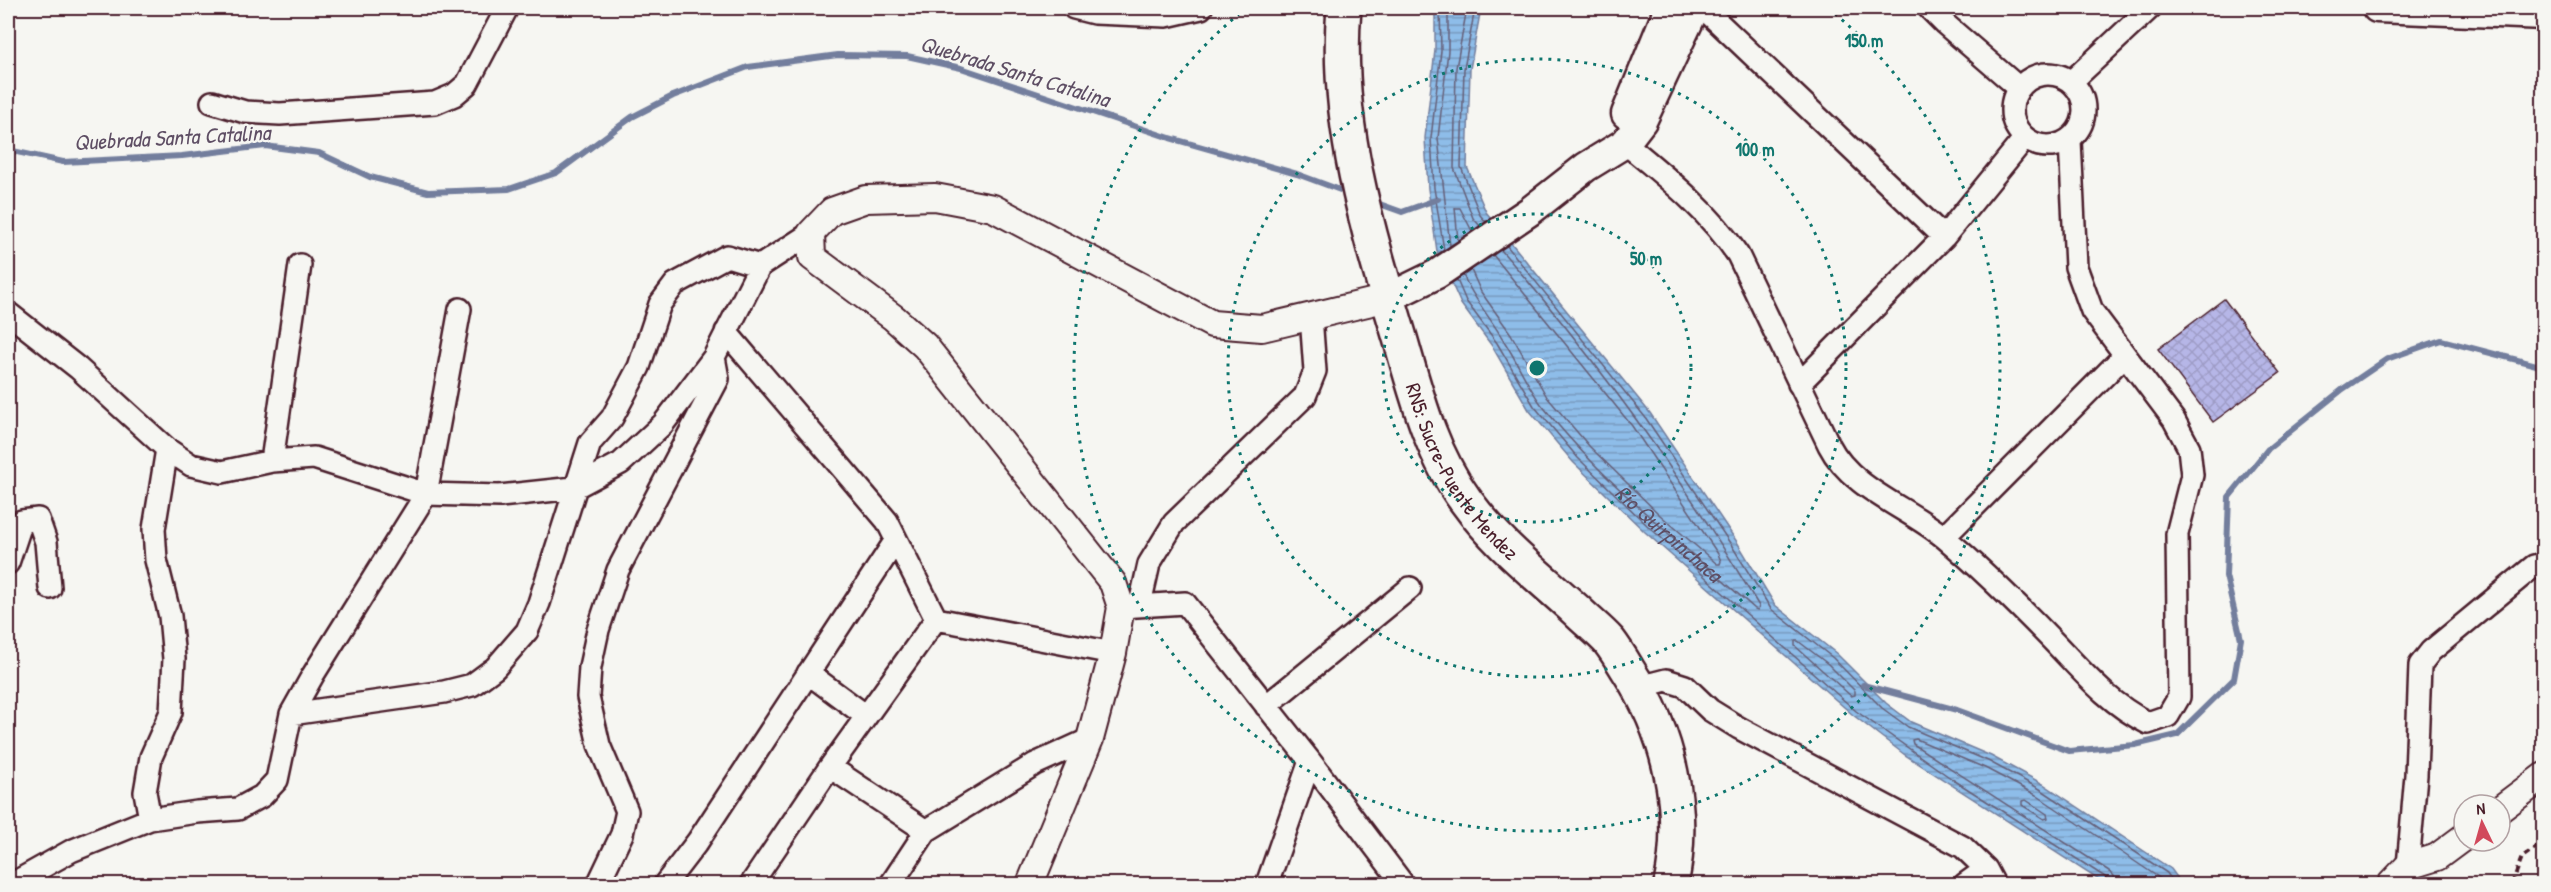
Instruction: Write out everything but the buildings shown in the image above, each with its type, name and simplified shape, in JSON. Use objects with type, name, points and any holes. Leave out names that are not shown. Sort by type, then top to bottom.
[{"type":"highway","name":"RN5: Sucre-Puente Mendez","points":[[1344,8],[1344,95],[1353,166],[1388,297],[1427,424],[1446,468],[1466,501],[1497,538],[1609,641],[1646,699],[1665,746],[1673,788],[1676,838],[1674,882]]},
{"type":"main road","points":[[1586,166],[1605,145],[1625,115],[1669,8]]},
{"type":"main road","points":[[1388,297],[1437,274],[1530,211],[1586,166],[1625,143],[1642,121],[1695,8]]},
{"type":"main road","points":[[2377,8],[2544,15]]},
{"type":"street","points":[[212,102],[245,112],[280,114],[435,103],[454,95],[467,84],[507,8]]},
{"type":"street","points":[[1074,8],[1094,13],[1166,16],[1202,8]]},
{"type":"street","points":[[1703,8],[1944,237]]},
{"type":"street","points":[[1929,8],[2019,88]]},
{"type":"street","points":[[2072,82],[2150,8]]},
{"type":"street","points":[[2038,75],[2061,76],[2072,82],[2084,100],[2085,111],[2078,132],[2070,140],[2047,147],[2035,145],[2024,139],[2012,120],[2011,109],[2019,88],[2038,75]]},
{"type":"street","points":[[1799,384],[1944,237],[2024,139]]},
{"type":"street","points":[[1625,143],[1675,185],[1725,235],[1738,255],[1836,460],[1845,471],[1944,537],[2010,596],[2107,697],[2127,713],[2148,723],[2168,716],[2179,697],[2177,534],[2192,475],[2189,448],[2175,420],[2092,311],[2076,267],[2070,140]]},
{"type":"street","points":[[8,313],[78,368],[167,448],[191,465],[222,472],[272,461],[314,458],[426,494],[500,496],[574,488],[621,463],[663,424],[714,357],[760,266],[811,233],[832,211],[866,199],[935,197],[993,208],[1212,324],[1262,328],[1388,297]]},
{"type":"street","points":[[811,233],[812,257],[894,318],[925,346],[1131,605]]},
{"type":"street","points":[[291,714],[444,692],[472,685],[495,668],[527,631],[539,603],[590,442],[612,418],[634,377],[660,304],[675,284],[727,256],[760,266]]},
{"type":"street","points":[[272,461],[300,265]]},
{"type":"street","points":[[12,885],[71,851],[150,819],[238,809],[262,796],[277,780],[291,714],[426,494],[460,309]]},
{"type":"street","points":[[1030,885],[1090,739],[1113,653],[1149,564],[1174,523],[1305,396],[1315,371],[1311,316]]},
{"type":"street","points":[[726,332],[887,521],[936,619]]},
{"type":"street","points":[[1944,537],[2125,355]]},
{"type":"street","points":[[600,885],[600,880],[622,834],[627,811],[598,745],[588,697],[590,667],[598,630],[618,570],[718,379],[714,357]]},
{"type":"street","points":[[150,819],[145,792],[151,757],[171,712],[174,659],[170,615],[156,560],[154,529],[167,448]]},
{"type":"street","points":[[8,563],[22,521],[38,519],[46,542],[50,588]]},
{"type":"street","points":[[665,885],[698,841],[896,540]]},
{"type":"street","points":[[2399,875],[2416,775],[2420,664],[2431,651],[2534,566],[2544,564]]},
{"type":"street","points":[[1266,706],[1410,588]]},
{"type":"street","points":[[1131,605],[1185,603],[1310,761],[1403,885]]},
{"type":"street","points":[[936,619],[1113,653]]},
{"type":"street","points":[[751,885],[830,767],[936,619]]},
{"type":"street","points":[[808,673],[866,716]]},
{"type":"street","points":[[1638,687],[1666,680],[1685,686],[1710,710],[1739,728],[1963,847],[1990,877],[1965,885]]},
{"type":"street","points":[[891,885],[926,831],[1035,764],[1090,739]]},
{"type":"street","points":[[1267,885],[1310,761]]},
{"type":"street","points":[[830,767],[926,831]]},
{"type":"street","points":[[2512,800],[2544,776]]},
{"type":"street","points":[[2399,875],[2437,857],[2452,846]]},
{"type":"path","points":[[2512,885],[2522,857],[2544,842]]},
{"type":"water","name":"Río Quirpinchaca","points":[[1435,8],[1481,8],[1470,69],[1467,167],[1486,212],[1650,413],[1737,542],[1775,605],[1837,654],[1886,703],[1911,722],[1991,756],[2043,784],[2171,869],[2182,884],[2105,884],[1905,755],[1853,715],[1645,532],[1573,462],[1529,410],[1492,346],[1461,304],[1437,251],[1428,189],[1425,138],[1435,50]]},
{"type":"waterway","name":"Quebrada Santa Catalina","points":[[8,150],[63,162],[182,156],[265,146],[319,153],[370,177],[428,192],[509,189],[556,173],[632,117],[673,96],[748,67],[838,55],[907,56],[961,68],[1170,138],[1297,174],[1351,194]]},
{"type":"waterway","name":"Quebrada Santa Catalina","points":[[1374,202],[1402,212],[1438,199]]},
{"type":"waterway","points":[[1863,685],[1957,710],[2069,751],[2135,745],[2177,735],[2234,679],[2241,639],[2226,576],[2229,497],[2268,449],[2343,389],[2387,359],[2441,340],[2544,367]]}]
